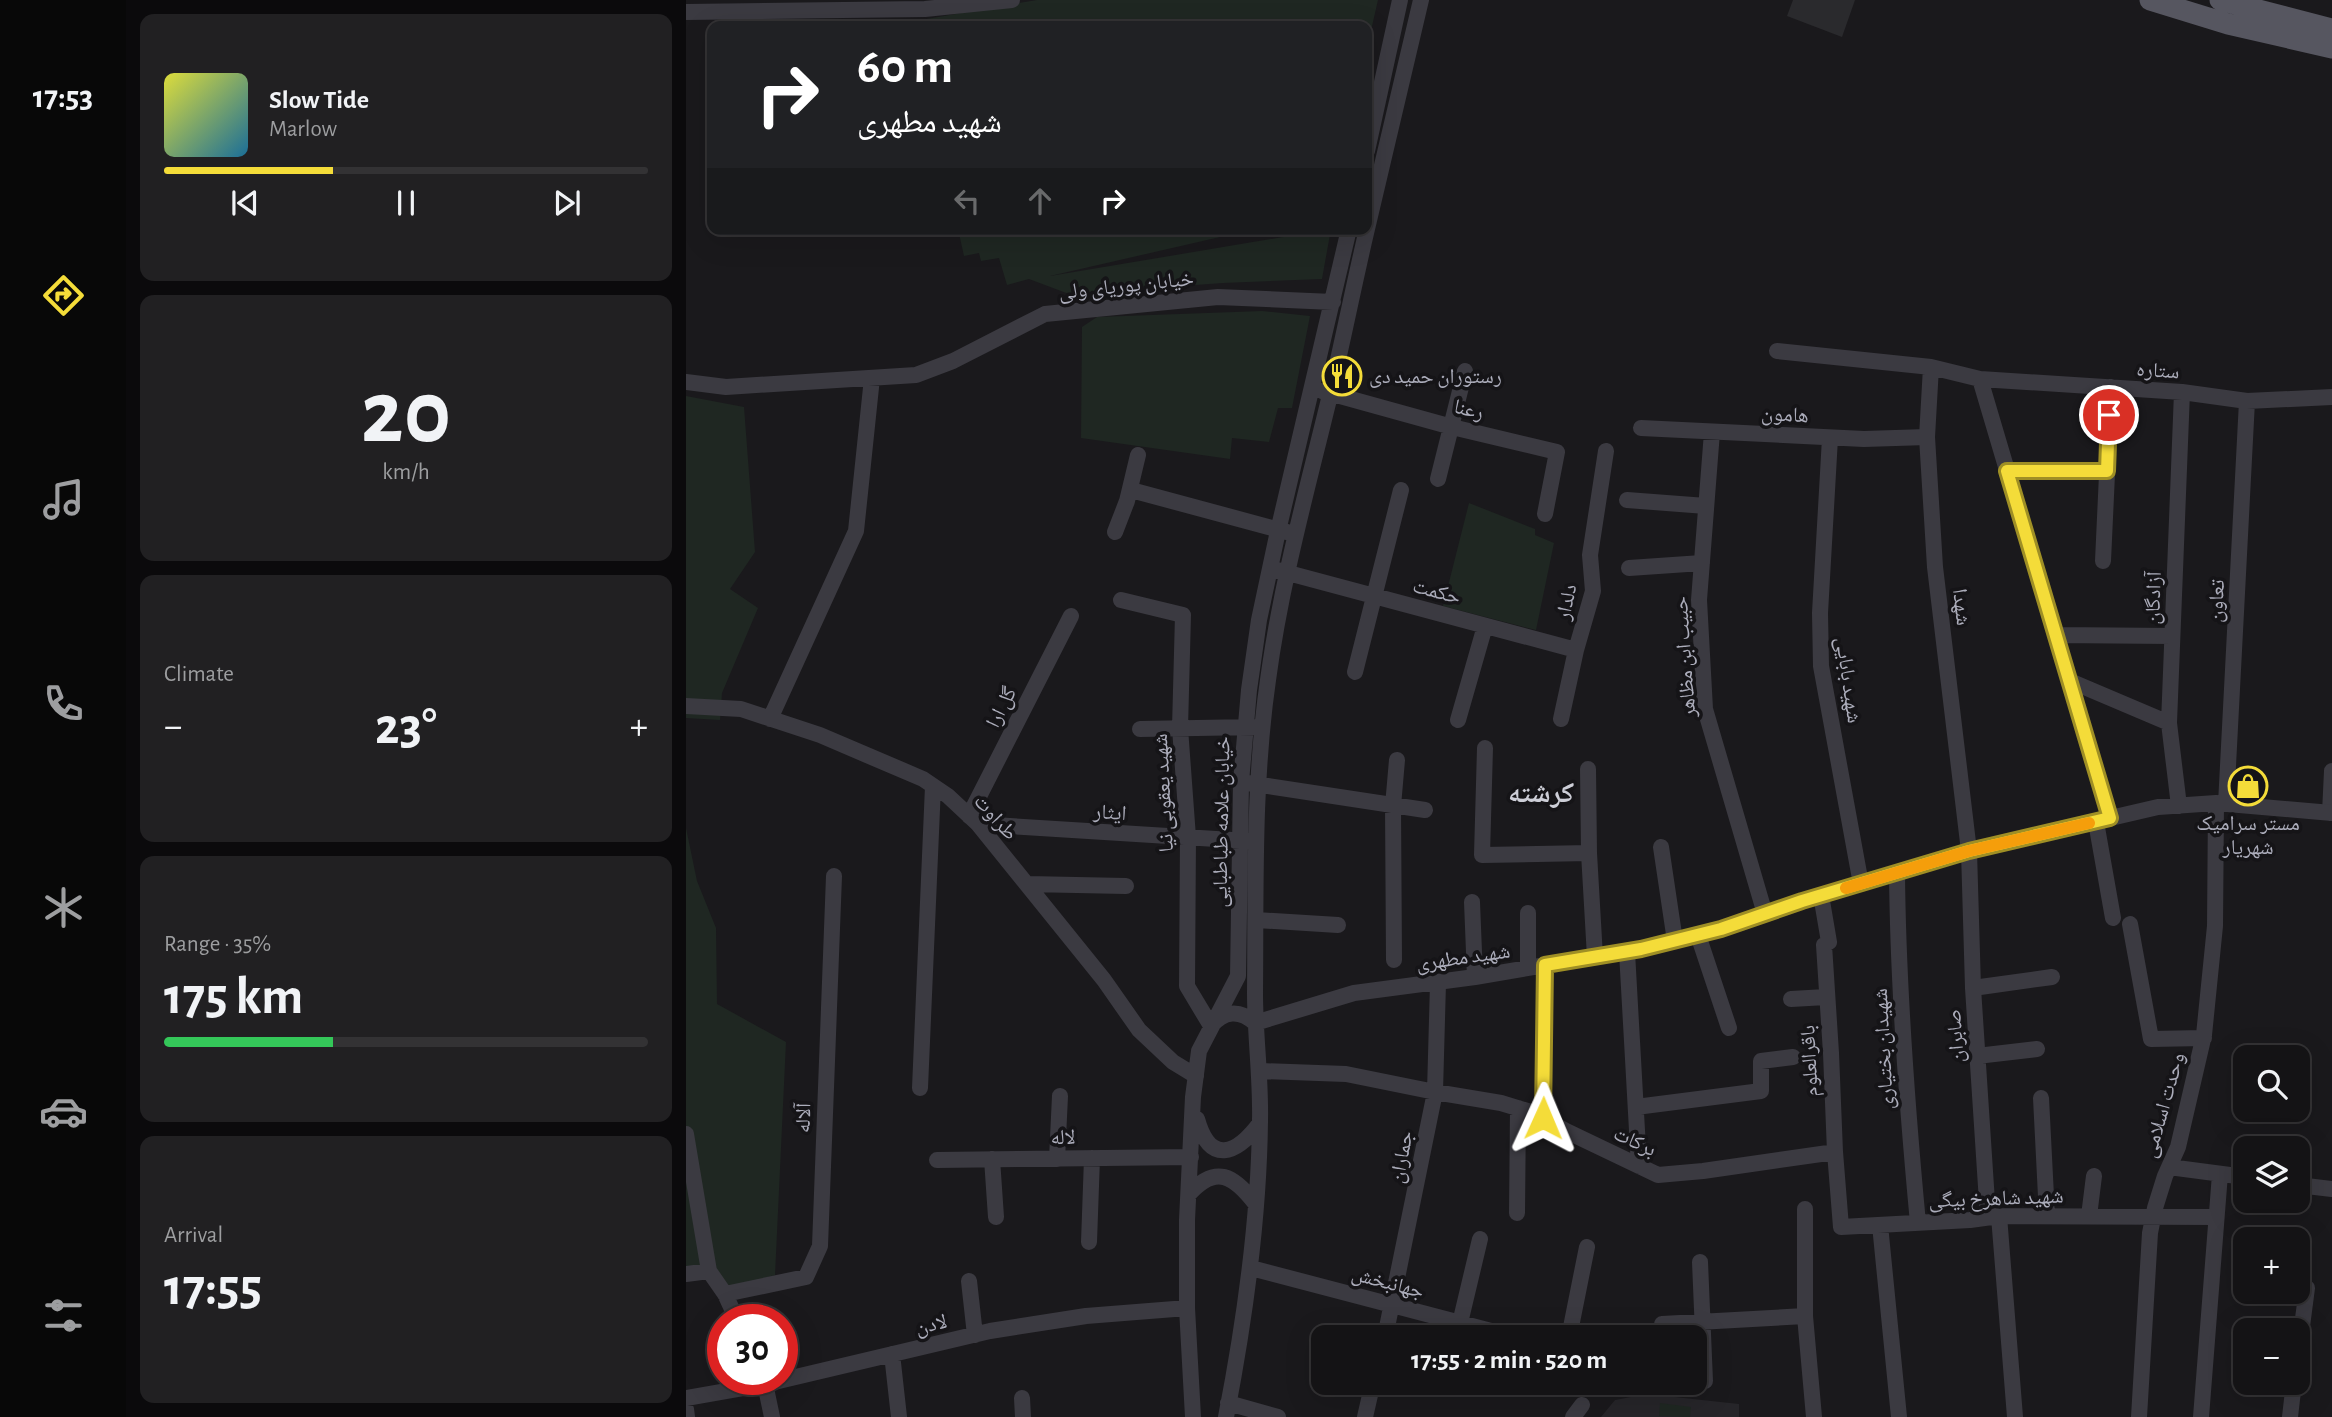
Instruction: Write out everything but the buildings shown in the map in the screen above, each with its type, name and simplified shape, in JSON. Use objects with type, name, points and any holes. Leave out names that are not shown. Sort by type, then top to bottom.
[{"type":"main road","points":[[2150,0],[2228,24],[2332,48]]},
{"type":"main road","points":[[2220,0],[2332,29]]},
{"type":"street","points":[[686,12],[925,9],[1012,0]]},
{"type":"street","points":[[1372,129],[1401,0]]},
{"type":"street","name":"خیابان علامه طباطبایی","points":[[1372,208],[1421,0]]},
{"type":"street","name":"خیابان علامه طباطبایی","points":[[1192,1417],[1187,1308],[1189,1194],[1199,1051],[1210,1026],[1233,988],[1240,965],[1241,782],[1245,726],[1259,620],[1348,235]]},
{"type":"street","name":"خیابان علامه طباطبایی","points":[[1227,1410],[1251,1268],[1260,1123],[1261,1071],[1255,1023],[1258,784],[1262,729],[1286,573],[1366,235]]},
{"type":"street","name":"خیابان پوریای ولی","points":[[686,382],[726,387],[916,375],[953,361],[1045,314],[1218,297],[1333,302]]},
{"type":"street","name":"ستاره","points":[[1777,351],[1931,368],[1980,379],[2182,392],[2247,401],[2332,397]]},
{"type":"street","name":"شهدا","points":[[1931,368],[1927,437],[1935,567],[1969,851]]},
{"type":"street","points":[[1438,479],[1465,371]]},
{"type":"street","points":[[771,719],[856,531],[872,378]]},
{"type":"street","points":[[1980,379],[2070,681],[2103,820],[2113,918]]},
{"type":"street","points":[[2103,561],[2110,387]]},
{"type":"street","name":"رعنا","points":[[1312,388],[1451,427],[1557,452],[1545,514]]},
{"type":"street","name":"آزادگان","points":[[2179,806],[2169,723],[2182,392]]},
{"type":"street","name":"تعاون","points":[[2221,804],[2247,401]]},
{"type":"street","name":"هامون","points":[[1642,428],[1830,438],[1927,437]]},
{"type":"street","name":"حبیب ابن مظاهر","points":[[1712,432],[1699,600],[1705,709],[1765,914]]},
{"type":"street","name":"شهید بابایی","points":[[1830,438],[1820,613],[1821,666],[1861,884]]},
{"type":"street","name":"دلدار","points":[[1561,719],[1576,650],[1593,591],[1590,555],[1606,451]]},
{"type":"street","points":[[1115,532],[1130,490],[1138,455]]},
{"type":"street","points":[[2007,471],[2107,471]]},
{"type":"street","points":[[1130,490],[1295,534]]},
{"type":"street","points":[[1354,672],[1401,491]]},
{"type":"street","points":[[1627,500],[1706,506]]},
{"type":"street","points":[[1629,568],[1702,563]]},
{"type":"street","name":"حکمت","points":[[1269,568],[1576,650]]},
{"type":"street","name":"شهید یعقوبی نیا","points":[[1121,600],[1183,615],[1181,728],[1188,837],[1186,986],[1210,1026]]},
{"type":"street","name":"گل ارا","points":[[974,820],[1071,616]]},
{"type":"street","points":[[1458,720],[1485,626]]},
{"type":"street","points":[[2056,635],[2172,636]]},
{"type":"street","points":[[2070,681],[2169,723]]},
{"type":"street","name":"طراوت","points":[[686,706],[741,709],[771,719],[832,740],[923,779],[948,796],[974,820],[1027,884],[1104,980],[1139,1030],[1173,1062],[1196,1076]]},
{"type":"street","points":[[1140,729],[1245,726],[1262,729]]},
{"type":"street","points":[[1485,748],[1482,855],[1589,853]]},
{"type":"street","points":[[1394,960],[1392,806],[1397,760]]},
{"type":"street","points":[[1588,769],[1589,853],[1595,957]]},
{"type":"street","points":[[2331,813],[2332,771]]},
{"type":"street","points":[[1241,782],[1425,810]]},
{"type":"street","points":[[920,1088],[933,786]]},
{"type":"street","name":"شهید مطهری","points":[[1255,1023],[1353,993],[1475,977],[1627,952],[1675,941],[1969,851],[2158,807],[2221,804],[2331,813]]},
{"type":"street","name":"وحدت اسلامی","points":[[2139,1417],[2153,1216],[2178,1147],[2204,1038],[2215,926],[2221,804]]},
{"type":"street","name":"ایثار","points":[[974,820],[1257,842]]},
{"type":"street","points":[[1661,847],[1675,941]]},
{"type":"street","name":"صابران","points":[[1969,851],[1977,1056],[2015,1417]]},
{"type":"street","name":"شهیدان بختیاری","points":[[1897,873],[1900,990],[1918,1223]]},
{"type":"street","name":"آلاله","points":[[725,1294],[806,1277],[820,1247],[834,876]]},
{"type":"street","points":[[1027,884],[1126,886]]},
{"type":"street","name":"باقرالعلوم","points":[[1821,895],[1829,942],[1824,945],[1826,997],[1841,1227]]},
{"type":"street","points":[[1472,902],[1475,977]]},
{"type":"street","points":[[1528,913],[1528,968]]},
{"type":"street","points":[[1256,920],[1338,925]]},
{"type":"street","points":[[2130,924],[2151,1039],[2204,1038]]},
{"type":"street","points":[[1698,934],[1729,1028]]},
{"type":"street","points":[[1627,952],[1639,1166]]},
{"type":"street","points":[[1543,1118],[1545,965]]},
{"type":"street","points":[[1973,988],[2052,977]]},
{"type":"street","name":"جماران","points":[[1388,1325],[1435,1092],[1438,982]]},
{"type":"street","points":[[1791,999],[1826,997]]},
{"type":"street","points":[[1210,1026],[1217,1018],[1237,1013],[1247,1016],[1255,1023]]},
{"type":"street","points":[[1977,1056],[2037,1049]]},
{"type":"street","points":[[1636,1107],[1761,1091],[1761,1061],[1793,1057]]},
{"type":"street","name":"برکات","points":[[1261,1071],[1346,1074],[1501,1103],[1534,1112],[1566,1131],[1658,1175],[1835,1152]]},
{"type":"street","points":[[1057,1158],[1060,1096]]},
{"type":"street","points":[[2041,1098],[2047,1216]]},
{"type":"street","points":[[1193,1107],[1202,1138],[1211,1147],[1219,1150],[1234,1148],[1250,1136],[1260,1123]]},
{"type":"street","points":[[1517,1213],[1518,1108]]},
{"type":"street","points":[[686,1134],[709,1272],[730,1304]]},
{"type":"street","name":"لاله","points":[[937,1160],[1191,1157]]},
{"type":"street","points":[[1089,1242],[1092,1158]]},
{"type":"street","points":[[992,1159],[996,1217]]},
{"type":"street","points":[[2169,1167],[2233,1176]]},
{"type":"street","points":[[2201,1417],[2220,1174]]},
{"type":"street","points":[[2089,1216],[2094,1175]]},
{"type":"street","points":[[1189,1194],[1207,1178],[1225,1177],[1243,1187],[1255,1203]]},
{"type":"street","points":[[2310,1186],[2332,1189]]},
{"type":"street","points":[[1805,1209],[1805,1316],[1814,1417]]},
{"type":"street","name":"شهید شاهرخ بیگی","points":[[1841,1227],[1994,1217],[2216,1217]]},
{"type":"street","points":[[1880,1225],[1899,1417]]},
{"type":"street","points":[[1460,1323],[1480,1239]]},
{"type":"street","points":[[1571,1325],[1587,1247]]},
{"type":"street","points":[[1700,1262],[1702,1325]]},
{"type":"street","name":"جهانبخش","points":[[1251,1268],[1468,1325]]},
{"type":"street","points":[[686,1274],[709,1272]]},
{"type":"street","points":[[970,1281],[975,1335]]},
{"type":"street","name":"لادن","points":[[798,1374],[975,1335],[1086,1316],[1187,1308]]},
{"type":"street","points":[[1662,1324],[1805,1316]]},
{"type":"street","points":[[892,1354],[899,1417]]},
{"type":"street","name":"لادن","points":[[686,1398],[707,1393]]},
{"type":"street","points":[[768,1395],[772,1417]]},
{"type":"street","points":[[1365,1417],[1370,1395]]},
{"type":"street","points":[[2290,1417],[2293,1395]]},
{"type":"street","points":[[1022,1398],[1023,1417]]},
{"type":"street","points":[[686,1409],[687,1417]]},
{"type":"street","points":[[1227,1410],[1278,1417]]},
{"type":"shaded area","points":[[1037,0],[1378,0],[1372,26],[1372,21],[915,21]]},
{"type":"shaded area","points":[[959,235],[1229,235],[1050,276],[1295,235],[1330,235],[1322,279],[1069,294],[1029,279],[1007,285],[999,258],[981,261],[979,253],[964,256]]},
{"type":"shaded area","points":[[1262,311],[1310,316],[1292,408],[1278,408],[1269,442],[1232,438],[1230,459],[1081,438],[1082,327],[1097,317]]},
{"type":"shaded area","points":[[686,396],[744,407],[755,552],[730,589],[758,608],[722,693],[720,720],[686,718]]},
{"type":"shaded area","points":[[1469,503],[1535,529],[1535,535],[1554,543],[1536,630],[1443,606]]},
{"type":"shaded area","points":[[686,828],[697,881],[716,928],[717,1004],[786,1042],[775,1275],[727,1289],[686,1270]]},
{"type":"shaded area","points":[[1656,1395],[1739,1404],[1739,1417],[1601,1417],[1615,1400]]},
{"type":"shaded area","points":[[1660,1403],[1691,1407],[1690,1417],[1659,1416]]},
{"type":"slow traffic","points":[[1846,888],[1969,851],[2089,823]]},
{"type":"place","name":"رستوران حمید دی","points":[[1342,376]]},
{"type":"place","name":"مستر سرامیک شهریار","points":[[2248,786]]},
{"type":"district","name":"کرشته","points":[[1541,792]]},
{"type":"route","points":[[1543,1118],[1545,965],[1641,949],[1721,929],[1802,901],[1969,851],[2110,818],[2007,471],[2107,471],[2109,415]]}]
